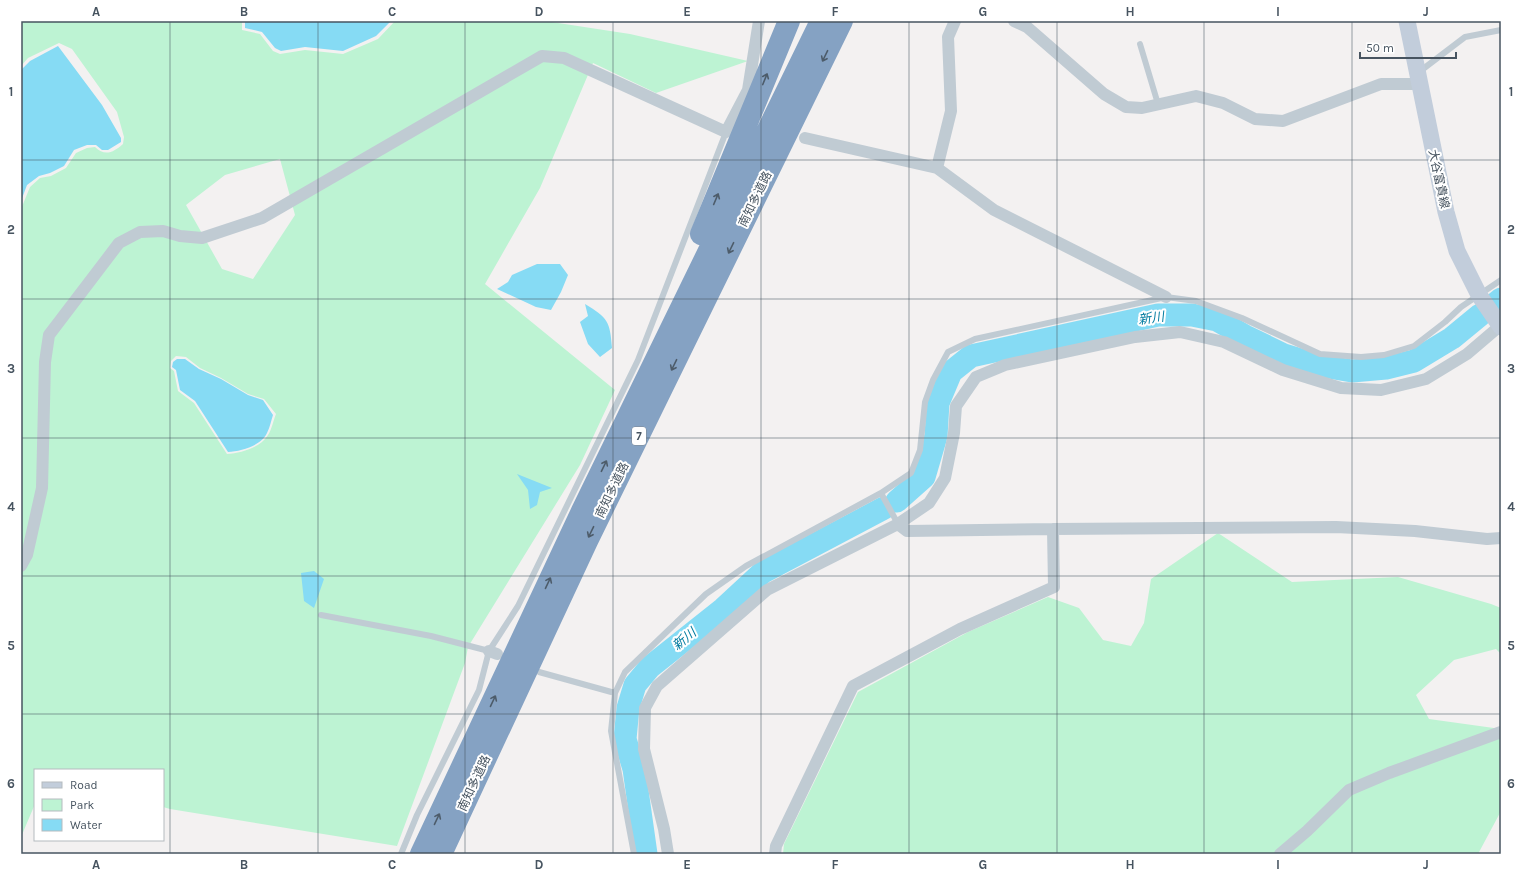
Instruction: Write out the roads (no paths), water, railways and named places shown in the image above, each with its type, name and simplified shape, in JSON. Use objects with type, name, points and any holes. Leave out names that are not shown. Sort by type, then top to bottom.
[{"type":"highway","points":[[660,353],[659,340],[661,333],[789,21]]},
{"type":"highway","name":"南知多道路","points":[[421,854],[582,511],[821,21]]},
{"type":"highway","name":"南知多道路","points":[[441,854],[587,541],[842,21]]},
{"type":"main road","name":"大谷富貴線","points":[[1406,21],[1446,212],[1457,251],[1479,295],[1501,326]]},
{"type":"street","points":[[21,566],[27,555],[42,488],[45,362],[49,335],[119,243],[140,232],[162,231],[180,236],[202,238],[262,218],[542,56],[564,58],[726,132],[748,90],[759,21]]},
{"type":"street","points":[[937,168],[951,111],[948,37],[955,21]]},
{"type":"street","points":[[1014,21],[1027,24],[1104,94],[1126,107],[1142,108],[1196,96],[1223,103],[1255,119],[1283,120],[1381,84],[1419,78]]},
{"type":"street","points":[[805,138],[937,168],[994,210],[1166,296]]},
{"type":"street","points":[[668,854],[664,829],[644,749],[645,708],[657,686],[767,590],[898,524],[929,503],[945,478],[954,433],[956,406],[976,376],[1004,365],[1135,337],[1180,332],[1224,342],[1283,370],[1341,388],[1381,390],[1426,379],[1467,354],[1501,326]]},
{"type":"street","points":[[898,524],[907,531],[1336,527],[1415,531],[1487,539],[1501,538]]},
{"type":"street","points":[[775,854],[776,846],[853,686],[960,629],[1054,587],[1053,529]]},
{"type":"street","points":[[1280,854],[1307,831],[1349,790],[1389,773],[1501,732]]},
{"type":"lane","points":[[1419,78],[1465,37],[1501,30]]},
{"type":"lane","points":[[1140,44],[1158,104]]},
{"type":"lane","points":[[401,854],[417,815],[479,690],[493,653],[518,606],[638,360],[726,132]]},
{"type":"lane","points":[[634,854],[612,731],[615,693],[625,672],[706,594],[746,566],[881,493],[911,472],[920,450],[925,402],[933,380],[948,352],[975,339],[1166,296],[1196,301],[1242,318],[1320,354],[1360,357],[1384,355],[1414,346],[1445,322],[1461,307],[1501,280]]},
{"type":"lane","points":[[881,493],[898,524]]},
{"type":"lane","points":[[320,615],[431,636],[493,653]]},
{"type":"lane","points":[[539,672],[615,693]]},
{"type":"water","points":[[245,21],[391,21],[376,36],[343,51],[305,47],[281,51],[275,48],[262,32],[245,28]]},
{"type":"water","points":[[58,46],[102,105],[121,138],[121,142],[108,150],[102,150],[96,145],[87,145],[74,150],[64,166],[50,173],[39,176],[27,185],[21,201],[21,70],[30,61]]},
{"type":"water","points":[[537,264],[560,264],[568,275],[551,310],[536,307],[497,289],[508,282],[512,275]]},
{"type":"water","points":[[585,304],[599,313],[609,326],[612,348],[600,357],[588,344],[580,322],[588,316]]},
{"type":"water","points":[[177,359],[185,359],[199,369],[221,379],[248,395],[263,400],[273,415],[264,438],[250,447],[228,452],[195,401],[180,390],[176,370],[172,367],[173,362]]},
{"type":"water","points":[[517,474],[552,488],[540,492],[537,505],[530,509],[528,490]]},
{"type":"water","points":[[314,571],[324,579],[314,608],[304,601],[301,573]]},
{"type":"waterway","name":"新川","points":[[1496,303],[1501,299]]},
{"type":"waterway","name":"新川","points":[[897,501],[924,477],[936,436],[938,403],[951,372],[971,356],[1158,315],[1192,315],[1217,320],[1245,336],[1284,355],[1317,365],[1352,371],[1386,368],[1414,361],[1452,338],[1480,315]]},
{"type":"waterway","name":"新川","points":[[646,854],[634,769],[625,739],[628,708],[635,685],[650,667],[723,609],[763,572],[884,508]]}]
